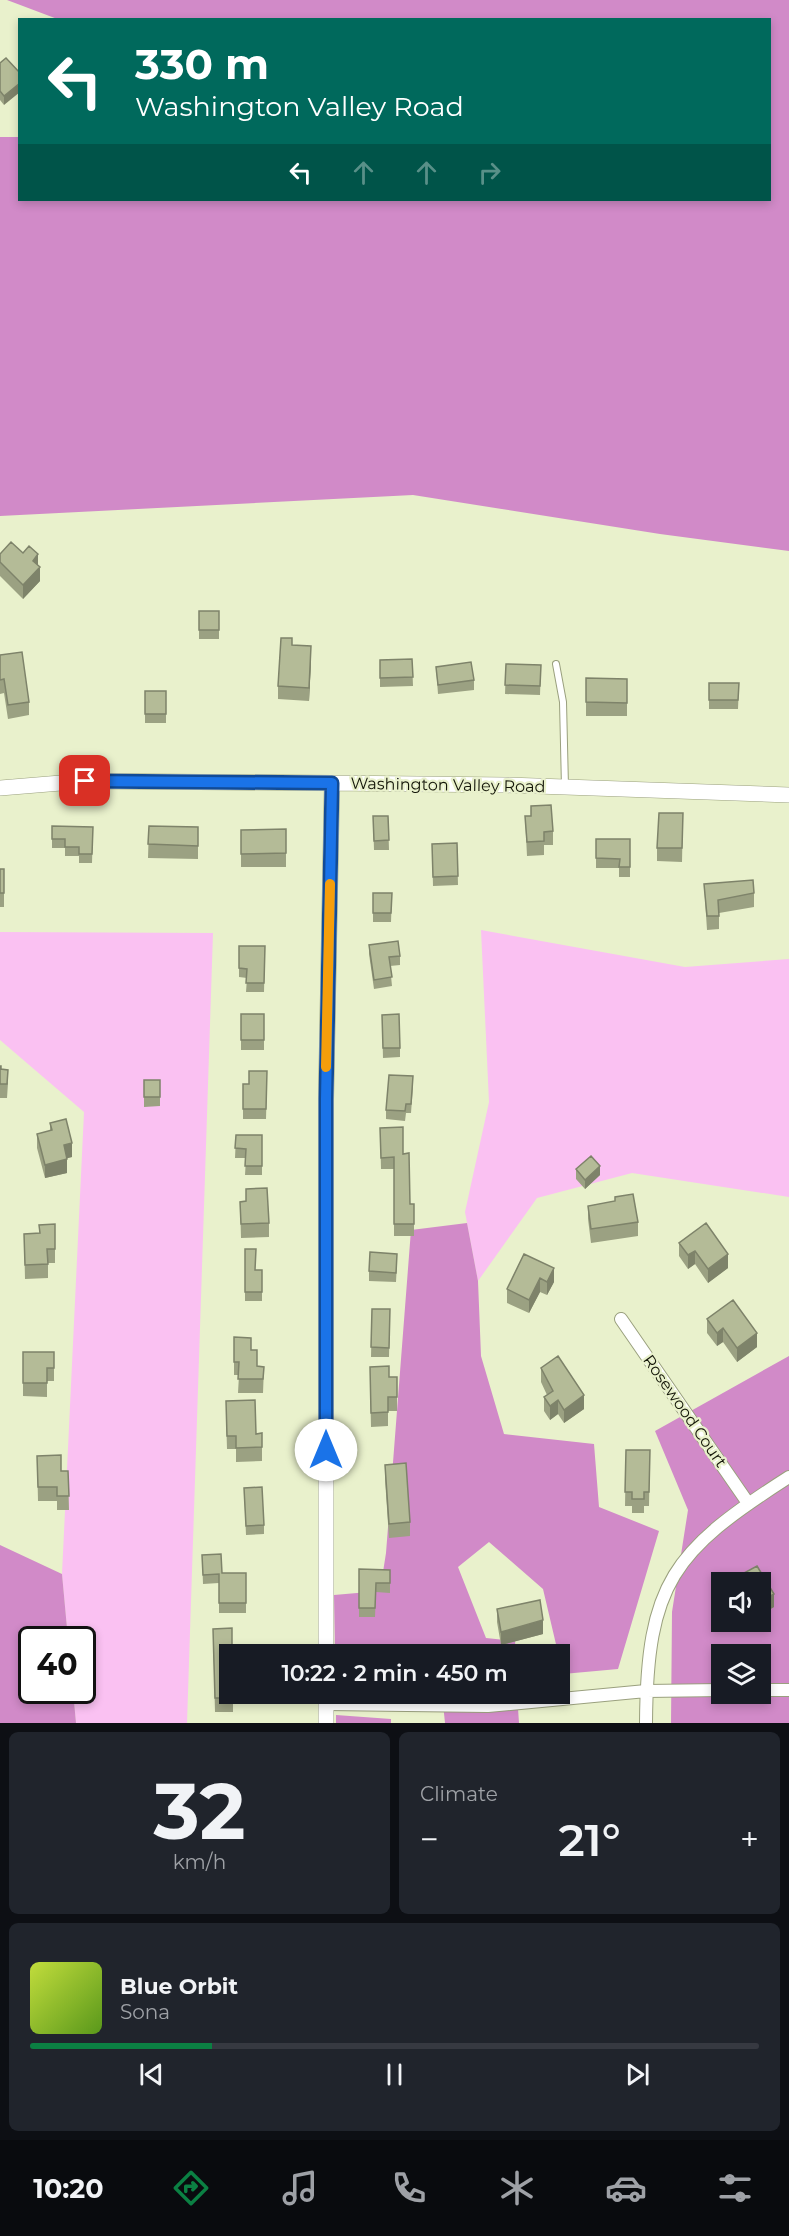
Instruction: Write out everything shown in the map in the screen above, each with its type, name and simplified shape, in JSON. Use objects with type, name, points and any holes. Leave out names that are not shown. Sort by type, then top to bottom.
[{"type":"street","name":"Washington Valley Road","points":[[0,788],[85,781],[332,783],[789,795]]},
{"type":"street","points":[[326,1644],[326,1099],[332,783]]},
{"type":"street","name":"Rosewood Court","points":[[621,1319],[748,1503]]},
{"type":"street","points":[[646,1723],[646,1690],[653,1623],[677,1570],[695,1546],[748,1503],[789,1478]]},
{"type":"street","points":[[570,1698],[646,1690],[711,1690]]},
{"type":"street","points":[[771,1690],[789,1690]]},
{"type":"street","points":[[326,1704],[326,1723]]},
{"type":"street","points":[[442,1704],[488,1706],[508,1704]]},
{"type":"lane","points":[[556,664],[564,702],[566,788]]},
{"type":"shaded area","points":[[7,0],[789,0],[789,551],[660,534],[413,495],[0,516],[0,137],[18,137],[18,201],[771,201],[771,18],[55,18]]},
{"type":"shaded area","points":[[481,930],[685,967],[789,959],[789,1197],[632,1173],[537,1198],[478,1281],[465,1212],[489,1102]]},
{"type":"shaded area","points":[[0,932],[213,933],[187,1723],[76,1723],[74,1704],[96,1704],[96,1626],[67,1626],[62,1574],[84,1112],[0,1040]]},
{"type":"shaded area","points":[[467,1223],[478,1281],[481,1356],[504,1434],[594,1444],[599,1507],[659,1531],[618,1669],[570,1673],[570,1644],[556,1644],[543,1589],[489,1542],[458,1567],[486,1638],[515,1641],[515,1644],[335,1644],[334,1595],[380,1591],[386,1553],[411,1230]]},
{"type":"shaded area","points":[[789,1356],[789,1723],[671,1723],[672,1612],[688,1510],[655,1431]]},
{"type":"shaded area","points":[[0,1545],[62,1574],[67,1626],[18,1626],[18,1704],[74,1704],[76,1723],[0,1723]]},
{"type":"shaded area","points":[[443,1704],[518,1704],[519,1723],[445,1723]]},
{"type":"shaded area","points":[[336,1715],[391,1719],[391,1723],[336,1723]]},
{"type":"building","points":[[6,58],[18,71],[18,85],[4,96],[0,91],[0,63]]},
{"type":"building","points":[[11,542],[23,553],[29,546],[38,554],[33,561],[40,567],[23,585],[0,562],[0,554]]},
{"type":"building","points":[[199,611],[219,611],[219,630],[199,630]]},
{"type":"building","points":[[281,638],[292,638],[292,645],[311,646],[309,688],[278,686]]},
{"type":"building","points":[[22,652],[29,702],[8,705],[4,679],[0,680],[0,655]]},
{"type":"building","points":[[412,659],[413,677],[380,678],[380,660]]},
{"type":"building","points":[[471,662],[474,680],[438,685],[436,667]]},
{"type":"building","points":[[506,664],[541,665],[540,686],[505,685]]},
{"type":"building","points":[[586,678],[627,679],[627,703],[586,702]]},
{"type":"building","points":[[709,683],[739,683],[738,700],[709,700]]},
{"type":"building","points":[[145,691],[166,691],[166,714],[145,714]]},
{"type":"building","points":[[551,805],[553,831],[544,832],[544,841],[527,842],[525,816],[531,816],[531,806]]},
{"type":"building","points":[[659,813],[683,813],[682,848],[657,848]]},
{"type":"building","points":[[373,816],[388,816],[389,840],[374,841]]},
{"type":"building","points":[[52,826],[93,827],[92,854],[79,854],[79,847],[65,847],[65,839],[52,839]]},
{"type":"building","points":[[149,826],[198,827],[198,846],[148,844]]},
{"type":"building","points":[[286,829],[286,853],[241,854],[241,830]]},
{"type":"building","points":[[596,839],[630,839],[630,867],[619,867],[620,859],[596,858]]},
{"type":"building","points":[[457,843],[458,876],[433,877],[432,844]]},
{"type":"building","points":[[0,869],[4,869],[4,893],[0,893]]},
{"type":"building","points":[[753,880],[754,893],[718,900],[719,916],[707,916],[704,884]]},
{"type":"building","points":[[373,893],[392,893],[391,913],[373,913]]},
{"type":"building","points":[[398,941],[400,956],[389,957],[392,977],[374,980],[369,945]]},
{"type":"building","points":[[239,946],[265,946],[264,983],[246,983],[247,969],[239,968]]},
{"type":"building","points":[[241,1014],[264,1014],[264,1040],[241,1040]]},
{"type":"building","points":[[399,1014],[400,1048],[383,1048],[382,1015]]},
{"type":"building","points":[[0,1066],[1,1069],[8,1070],[7,1084],[0,1084]]},
{"type":"building","points":[[249,1071],[267,1071],[266,1109],[243,1109],[243,1084],[249,1084]]},
{"type":"building","points":[[389,1075],[413,1076],[411,1104],[406,1104],[405,1111],[386,1110]]},
{"type":"building","points":[[144,1080],[160,1080],[160,1097],[144,1097]]},
{"type":"building","points":[[66,1119],[72,1143],[64,1145],[67,1159],[45,1165],[37,1134],[52,1130],[50,1123]]},
{"type":"building","points":[[403,1127],[403,1154],[409,1153],[410,1204],[414,1204],[414,1224],[394,1224],[394,1157],[381,1158],[380,1128]]},
{"type":"building","points":[[236,1135],[262,1135],[262,1166],[245,1166],[246,1149],[235,1148]]},
{"type":"building","points":[[591,1156],[600,1166],[585,1180],[576,1169]]},
{"type":"building","points":[[267,1188],[269,1223],[241,1224],[240,1202],[246,1201],[246,1189]]},
{"type":"building","points":[[633,1194],[638,1222],[591,1229],[588,1206],[615,1201],[615,1197]]},
{"type":"building","points":[[706,1223],[728,1254],[708,1269],[695,1251],[688,1255],[679,1243]]},
{"type":"building","points":[[55,1224],[55,1249],[47,1249],[48,1264],[25,1265],[24,1234],[40,1233],[39,1225]]},
{"type":"building","points":[[245,1249],[256,1249],[255,1270],[262,1270],[262,1292],[245,1292]]},
{"type":"building","points":[[370,1252],[397,1254],[396,1273],[369,1271]]},
{"type":"building","points":[[524,1254],[554,1268],[547,1282],[540,1278],[529,1300],[507,1289]]},
{"type":"building","points":[[733,1300],[757,1333],[737,1348],[723,1328],[717,1333],[707,1319]]},
{"type":"building","points":[[372,1309],[390,1309],[389,1348],[371,1347]]},
{"type":"building","points":[[234,1337],[251,1338],[251,1350],[257,1350],[257,1366],[264,1367],[263,1379],[238,1379],[239,1362],[234,1362]]},
{"type":"building","points":[[23,1352],[54,1352],[54,1368],[47,1368],[47,1383],[23,1383]]},
{"type":"building","points":[[558,1356],[584,1395],[564,1410],[558,1400],[550,1406],[544,1397],[553,1391],[541,1368]]},
{"type":"building","points":[[389,1366],[389,1377],[397,1377],[397,1397],[388,1397],[388,1412],[371,1413],[370,1367]]},
{"type":"building","points":[[255,1400],[256,1434],[262,1433],[262,1447],[236,1448],[236,1436],[227,1436],[226,1401]]},
{"type":"building","points":[[626,1450],[650,1450],[649,1492],[644,1492],[644,1499],[632,1499],[632,1492],[625,1492]]},
{"type":"building","points":[[61,1455],[61,1471],[68,1471],[69,1496],[57,1496],[57,1487],[38,1487],[37,1456]]},
{"type":"building","points":[[406,1463],[410,1522],[389,1524],[385,1465]]},
{"type":"building","points":[[262,1487],[264,1525],[246,1526],[244,1488]]},
{"type":"building","points":[[221,1554],[222,1573],[246,1573],[246,1603],[219,1603],[219,1574],[203,1575],[202,1555]]},
{"type":"building","points":[[757,1566],[761,1572],[746,1572]]},
{"type":"building","points":[[359,1569],[390,1570],[390,1583],[376,1583],[375,1608],[359,1608]]},
{"type":"building","points":[[540,1600],[543,1620],[501,1632],[497,1609]]},
{"type":"building","points":[[232,1628],[232,1644],[219,1644],[219,1698],[215,1698],[213,1629]]},
{"type":"slow traffic","points":[[326,1067],[330,884]]},
{"type":"route","points":[[85,781],[332,783],[326,1099],[326,1450]]}]
